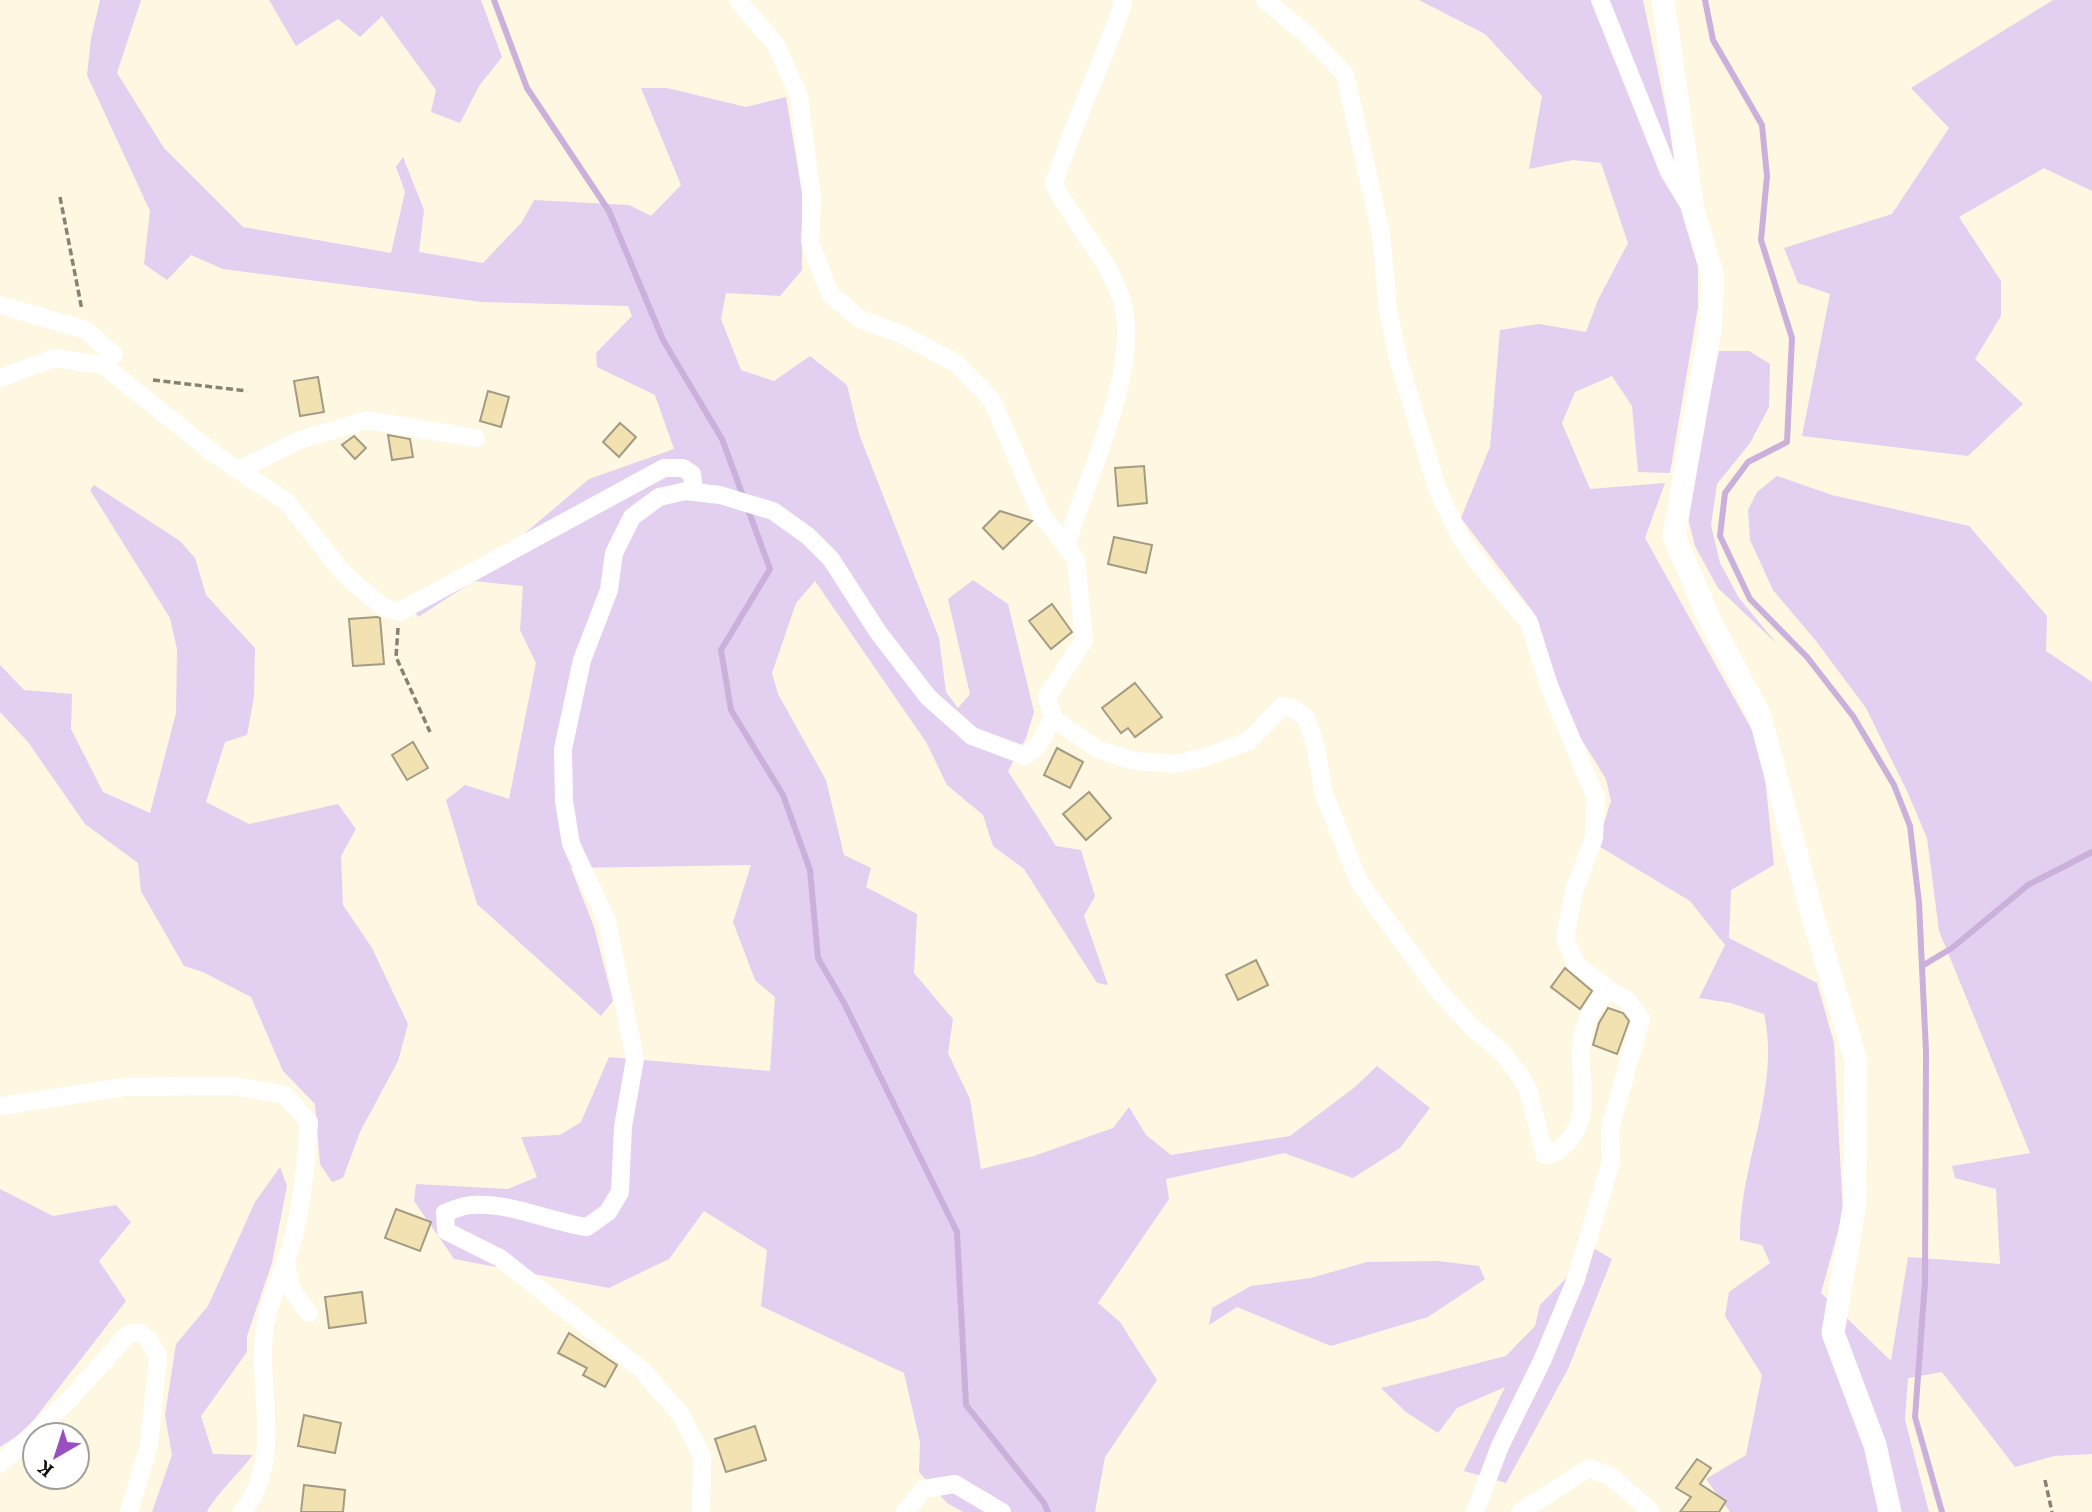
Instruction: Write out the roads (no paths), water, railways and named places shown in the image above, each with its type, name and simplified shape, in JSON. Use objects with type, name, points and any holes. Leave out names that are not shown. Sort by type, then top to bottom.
[{"type":"street","points":[[738,0],[776,45],[800,96],[812,200],[810,242],[830,294],[860,318],[901,334],[956,363],[992,400],[1041,514],[1076,559],[1084,640],[1046,697],[1053,718],[1097,749],[1134,761],[1176,764],[1249,741],[1283,706],[1294,709],[1306,718],[1316,747],[1323,791],[1359,882],[1436,988],[1501,1051],[1521,1077],[1528,1089],[1545,1155],[1562,1148],[1580,1123],[1583,1083],[1581,1052],[1586,1026],[1595,1002],[1609,990]]},
{"type":"street","points":[[1066,547],[1078,507],[1105,438],[1126,346],[1123,304],[1099,256],[1054,184],[1067,142],[1100,72],[1123,5],[1122,0]]},
{"type":"street","points":[[1265,0],[1305,33],[1345,74],[1381,233],[1388,310],[1399,362],[1437,488],[1460,537],[1488,575],[1529,622],[1548,683],[1596,798],[1594,838],[1575,888],[1565,937],[1576,964],[1609,990],[1627,1000],[1641,1019],[1610,1128],[1611,1162],[1576,1279],[1542,1361],[1500,1446],[1475,1512]]},
{"type":"street","points":[[1600,0],[1669,172],[1693,210]]},
{"type":"street","points":[[1663,0],[1693,210],[1713,277],[1710,330],[1674,536],[1710,621],[1760,716],[1813,917],[1856,1061],[1856,1202],[1833,1333],[1875,1445],[1890,1512]]},
{"type":"street","points":[[0,305],[86,330],[114,355],[110,371]]},
{"type":"street","points":[[0,378],[54,358],[110,371],[238,470],[287,502],[345,575],[383,607],[399,612],[664,468],[683,468],[692,474],[694,492]]},
{"type":"street","points":[[238,470],[300,440],[367,420],[476,438]]},
{"type":"street","points":[[701,1512],[702,1456],[681,1415],[642,1370],[555,1298],[500,1258],[446,1231],[444,1213],[471,1205],[522,1211],[555,1223],[587,1227],[608,1212],[620,1192],[623,1127],[635,1059],[607,921],[571,844],[564,801],[564,749],[582,660],[609,590],[614,553],[632,517],[659,497],[694,492],[747,501],[773,511],[808,536],[831,559],[878,632],[929,697],[972,736],[1026,757],[1040,744],[1053,718]]},
{"type":"street","points":[[0,1106],[125,1087],[236,1086],[285,1095],[309,1122],[306,1162],[285,1260],[268,1304],[262,1350],[268,1453],[250,1503],[242,1512]]},
{"type":"street","points":[[285,1260],[292,1290],[309,1313]]},
{"type":"street","points":[[0,1464],[71,1399],[128,1334],[139,1332],[149,1340],[158,1357],[149,1445],[129,1512]]},
{"type":"street","points":[[1520,1512],[1589,1468],[1612,1477],[1651,1512]]},
{"type":"street","points":[[905,1512],[923,1489],[956,1484],[1002,1512]]},
{"type":"waterway","points":[[494,0],[527,88],[609,211],[663,340],[722,439],[770,569],[721,650],[731,710],[783,795],[810,870],[818,958],[844,1003],[957,1232],[966,1405],[1044,1503],[1048,1512]]},
{"type":"waterway","points":[[1705,0],[1713,40],[1762,125],[1767,176],[1761,240],[1792,338],[1787,442],[1748,462],[1725,493],[1720,536],[1750,599],[1807,657],[1853,716],[1894,785],[1910,826],[1919,903],[1926,1052],[1925,1282],[1915,1417],[1942,1512]]},
{"type":"waterway","points":[[1922,966],[1952,948],[2028,885],[2092,852]]}]
